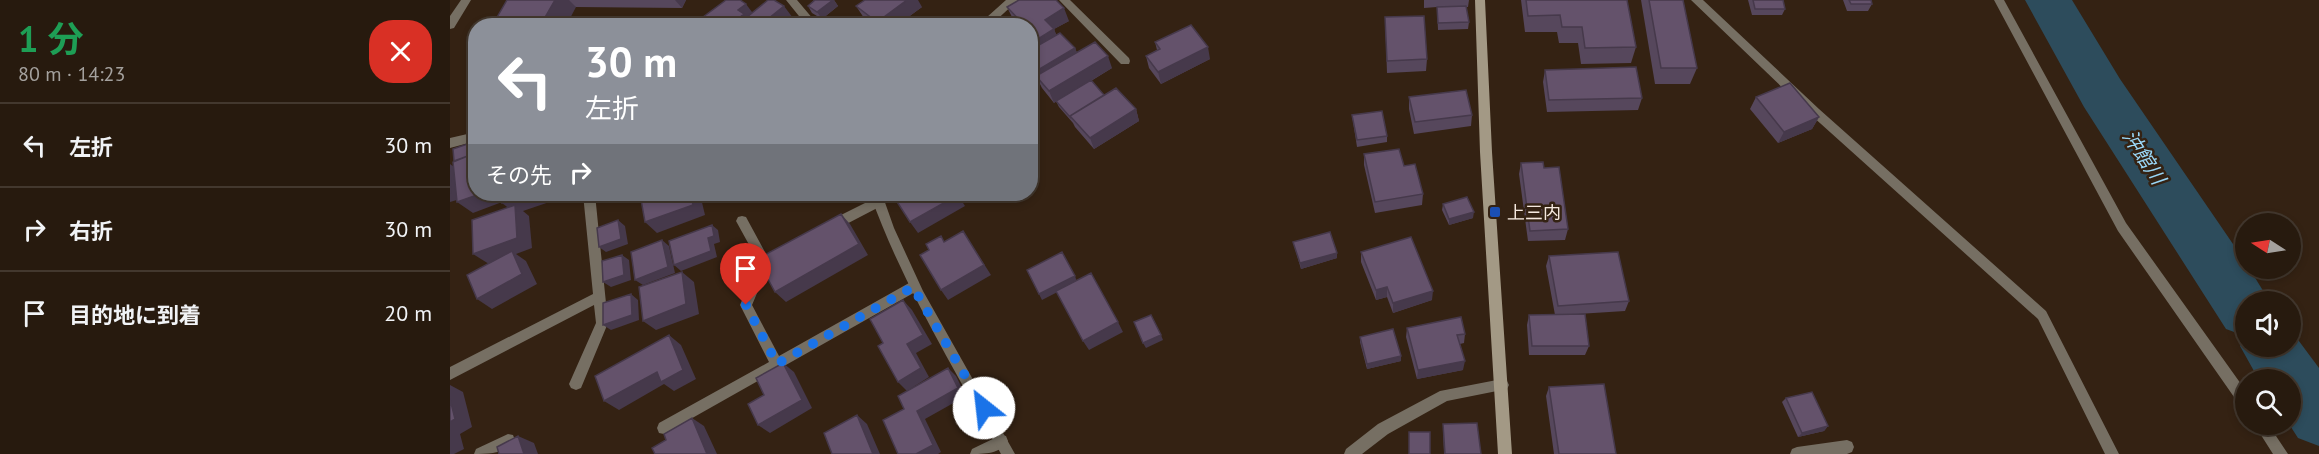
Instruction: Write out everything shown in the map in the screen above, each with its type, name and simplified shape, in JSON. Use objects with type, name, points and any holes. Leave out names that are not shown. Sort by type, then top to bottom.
[{"type":"street","points":[[450,25],[466,0]]},
{"type":"street","points":[[791,0],[807,18]]},
{"type":"street","points":[[992,18],[1013,0]]},
{"type":"street","points":[[1064,0],[1125,60]]},
{"type":"street","points":[[1480,0],[1485,152],[1505,454]]},
{"type":"street","points":[[1696,0],[1815,112],[2043,315],[2112,454]]},
{"type":"street","points":[[1999,0],[2122,226],[2235,387]]},
{"type":"street","points":[[450,143],[468,138]]},
{"type":"street","points":[[576,384],[602,323],[590,201]]},
{"type":"street","points":[[816,234],[871,201]]},
{"type":"street","points":[[880,201],[913,287],[1008,454]]},
{"type":"street","points":[[742,221],[764,261]]},
{"type":"street","points":[[777,364],[746,305],[764,261],[785,250]]},
{"type":"street","points":[[664,428],[913,287]]},
{"type":"street","points":[[450,374],[600,296]]},
{"type":"street","points":[[1351,454],[1383,429],[1445,395],[1502,385]]},
{"type":"street","points":[[2268,435],[2281,454]]},
{"type":"street","points":[[481,454],[508,440]]},
{"type":"street","points":[[977,454],[1001,441]]},
{"type":"street","points":[[1797,454],[1847,447]]},
{"type":"building","points":[[507,0],[555,0],[545,18],[497,18]]},
{"type":"building","points":[[726,0],[740,0],[746,4],[738,10],[744,14],[739,18],[702,18]]},
{"type":"building","points":[[768,0],[774,0],[784,6],[769,18],[746,18]]},
{"type":"building","points":[[815,0],[833,0],[817,12],[808,6]]},
{"type":"building","points":[[865,0],[907,0],[882,18],[872,18],[856,6]]},
{"type":"building","points":[[1019,0],[1056,0],[1064,8],[1045,20],[1054,29],[1038,39],[1038,18],[1017,18],[1007,7]]},
{"type":"building","points":[[1526,0],[1627,0],[1636,47],[1585,48],[1582,27],[1562,27],[1560,15],[1528,16]]},
{"type":"building","points":[[1649,0],[1683,0],[1697,68],[1661,68]]},
{"type":"building","points":[[1753,0],[1783,0],[1785,9],[1755,9]]},
{"type":"building","points":[[1849,0],[1871,0],[1872,4],[1851,4]]},
{"type":"building","points":[[1466,6],[1469,22],[1438,23],[1437,7]]},
{"type":"building","points":[[1424,16],[1427,59],[1387,61],[1385,17]]},
{"type":"building","points":[[1191,25],[1208,47],[1158,72],[1146,56],[1160,49],[1155,42]]},
{"type":"building","points":[[1060,33],[1075,48],[1038,70],[1038,45]]},
{"type":"building","points":[[1095,42],[1108,56],[1049,91],[1038,78],[1038,75]]},
{"type":"building","points":[[1636,67],[1642,98],[1549,100],[1545,70]]},
{"type":"building","points":[[1091,80],[1104,95],[1070,117],[1056,101]]},
{"type":"building","points":[[1790,83],[1819,117],[1784,132],[1756,97]]},
{"type":"building","points":[[1116,88],[1136,109],[1090,138],[1070,116]]},
{"type":"building","points":[[1466,90],[1472,115],[1415,122],[1409,97]]},
{"type":"building","points":[[1382,111],[1387,136],[1357,140],[1352,115]]},
{"type":"building","points":[[468,144],[468,156],[454,161],[453,149]]},
{"type":"building","points":[[1399,149],[1404,166],[1415,164],[1423,194],[1375,202],[1364,154]]},
{"type":"building","points":[[468,156],[468,198],[457,202],[453,162]]},
{"type":"building","points":[[1543,162],[1544,168],[1559,167],[1568,229],[1530,231],[1521,163]]},
{"type":"building","points":[[1467,197],[1474,212],[1449,219],[1443,204]]},
{"type":"building","points":[[641,201],[692,201],[693,205],[645,222]]},
{"type":"building","points":[[897,201],[947,201],[910,222]]},
{"type":"building","points":[[515,205],[517,238],[473,254],[472,220]]},
{"type":"building","points":[[841,214],[859,244],[775,292],[757,259]]},
{"type":"building","points":[[618,220],[621,239],[599,247],[597,228]]},
{"type":"building","points":[[712,225],[714,236],[708,238],[711,251],[674,265],[669,241]]},
{"type":"building","points":[[963,231],[984,265],[941,290],[920,255],[929,250],[926,244],[941,236],[944,242]]},
{"type":"building","points":[[1330,232],[1337,253],[1300,263],[1293,242]]},
{"type":"building","points":[[1411,237],[1433,291],[1393,303],[1387,287],[1376,290],[1361,252]]},
{"type":"building","points":[[662,240],[668,267],[635,280],[631,252]]},
{"type":"building","points":[[512,251],[522,274],[477,299],[467,275]]},
{"type":"building","points":[[1062,252],[1075,276],[1039,294],[1027,270]]},
{"type":"building","points":[[1618,252],[1629,301],[1558,306],[1549,256]]},
{"type":"building","points":[[622,255],[624,275],[603,282],[602,261]]},
{"type":"building","points":[[682,272],[686,304],[643,321],[639,287]]},
{"type":"building","points":[[1091,273],[1118,322],[1083,341],[1056,291]]},
{"type":"building","points":[[631,294],[632,315],[603,325],[603,303]]},
{"type":"building","points":[[903,300],[923,335],[907,344],[921,368],[898,382],[878,346],[883,343],[870,319]]},
{"type":"building","points":[[1585,314],[1589,346],[1532,346],[1529,315]]},
{"type":"building","points":[[1151,315],[1161,335],[1143,343],[1134,322]]},
{"type":"building","points":[[1461,317],[1465,334],[1457,335],[1465,361],[1418,370],[1407,328]]},
{"type":"building","points":[[1393,329],[1401,356],[1367,364],[1360,337]]},
{"type":"building","points":[[669,335],[683,370],[661,382],[657,372],[604,401],[595,376]]},
{"type":"building","points":[[783,363],[802,400],[758,425],[748,404],[764,395],[756,378]]},
{"type":"building","points":[[948,368],[958,388],[917,411],[933,445],[916,454],[898,454],[883,420],[904,409],[898,396]]},
{"type":"building","points":[[1604,384],[1616,454],[1559,454],[1549,387]]},
{"type":"building","points":[[1812,392],[1828,426],[1802,433],[1786,398]]},
{"type":"building","points":[[450,399],[455,419],[450,422]]},
{"type":"building","points":[[857,415],[873,454],[832,454],[824,433]]},
{"type":"building","points":[[692,418],[707,454],[655,454],[652,448],[666,440],[664,434]]},
{"type":"building","points":[[1477,423],[1481,454],[1445,454],[1443,424]]},
{"type":"building","points":[[1409,432],[1430,432],[1430,454],[1409,454]]},
{"type":"building","points":[[518,436],[524,454],[499,454],[497,447]]},
{"type":"waterway","name":"沖館川","points":[[2048,0],[2102,93],[2235,294]]},
{"type":"waterway","name":"沖館川","points":[[2277,357],[2319,418]]},
{"type":"place","name":"上三内","points":[[1495,212]]},
{"type":"route","points":[[746,305],[777,364],[913,287],[984,408]]}]
